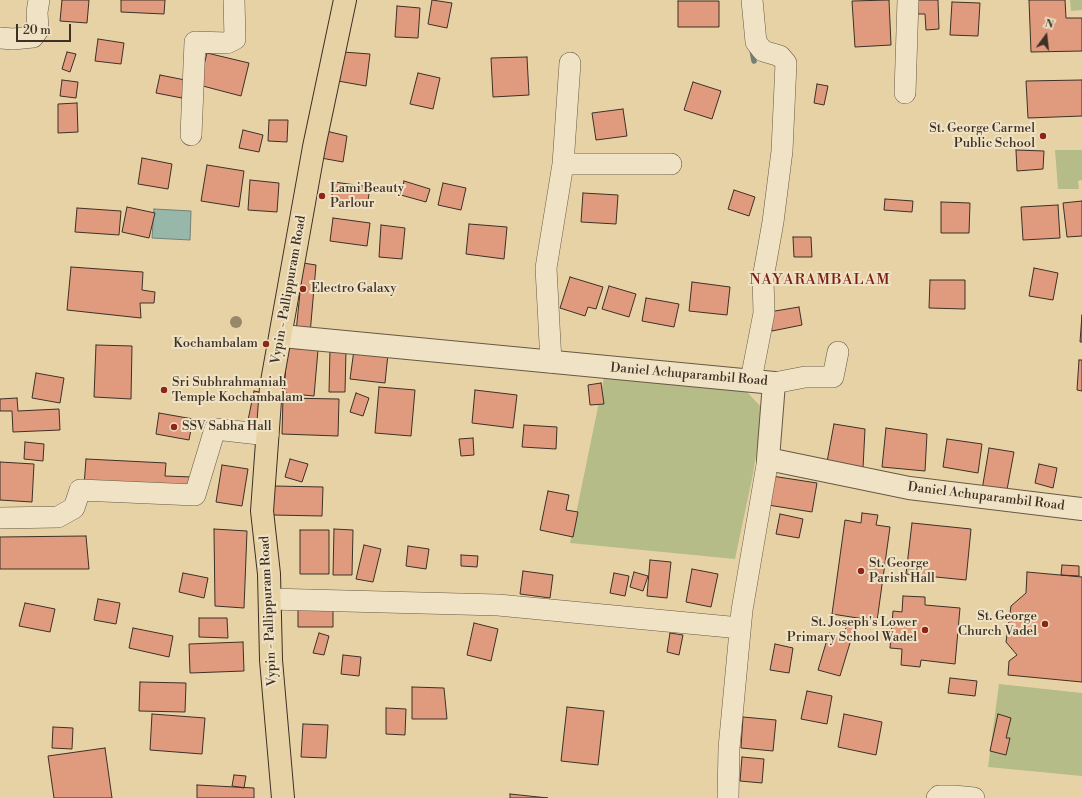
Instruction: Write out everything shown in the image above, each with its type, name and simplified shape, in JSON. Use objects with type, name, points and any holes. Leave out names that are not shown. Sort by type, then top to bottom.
[{"type":"main road","name":"Vypin - Pallippuram Road","points":[[282,798],[271,660],[270,599],[262,511],[268,435],[272,387],[313,154],[345,0]]},
{"type":"street","points":[[0,38],[13,39],[33,37],[38,30],[37,12],[39,0]]},
{"type":"street","points":[[191,135],[195,42],[227,43],[235,39],[234,0]]},
{"type":"street","points":[[751,380],[764,313],[763,278],[774,222],[782,152],[786,63],[780,56],[763,51],[756,42],[752,0]]},
{"type":"street","points":[[905,92],[908,0]]},
{"type":"street","points":[[551,362],[546,268],[563,164],[570,63]]},
{"type":"street","points":[[563,164],[671,164]]},
{"type":"street","name":"Daniel Achuparambil Road","points":[[282,336],[774,382],[768,459],[909,488],[1082,509]]},
{"type":"street","points":[[774,382],[805,377],[833,377],[838,352]]},
{"type":"street","points":[[0,518],[58,517],[74,508],[80,490],[195,495],[214,429],[268,435]]},
{"type":"street","points":[[728,798],[729,748],[740,628],[768,459]]},
{"type":"street","points":[[270,599],[498,605],[740,628]]},
{"type":"street","points":[[937,798],[939,796],[974,798]]},
{"type":"green space","points":[[1070,0],[1082,0],[1082,10],[1071,11]]},
{"type":"green space","points":[[1055,150],[1082,150],[1082,180],[1078,181],[1079,189],[1058,189]]},
{"type":"green space","points":[[605,373],[747,392],[763,409],[753,474],[735,559],[570,543]]},
{"type":"green space","points":[[999,684],[1082,693],[1082,776],[988,767]]},
{"type":"shaded area","points":[[154,209],[191,211],[190,240],[152,238]]},
{"type":"building","points":[[62,0],[89,0],[87,23],[60,21]]},
{"type":"building","points":[[121,0],[165,0],[164,14],[121,12]]},
{"type":"building","points":[[432,0],[452,3],[447,28],[428,24]]},
{"type":"building","points":[[889,0],[891,45],[855,47],[852,1]]},
{"type":"building","points":[[913,0],[938,0],[939,29],[926,30],[925,14],[913,14]]},
{"type":"building","points":[[1029,0],[1065,0],[1066,18],[1082,18],[1082,51],[1031,52]]},
{"type":"building","points":[[678,1],[719,1],[719,27],[678,27]]},
{"type":"building","points":[[952,2],[980,3],[978,36],[950,35]]},
{"type":"building","points":[[397,6],[420,8],[418,38],[395,37]]},
{"type":"building","points":[[98,39],[124,43],[121,64],[95,61]]},
{"type":"building","points":[[67,52],[76,54],[70,72],[62,69]]},
{"type":"building","points":[[343,52],[370,54],[366,86],[338,81]]},
{"type":"building","points":[[207,53],[249,63],[241,96],[199,85]]},
{"type":"building","points":[[527,57],[529,95],[493,97],[491,58]]},
{"type":"building","points":[[418,73],[440,78],[433,109],[410,104]]},
{"type":"building","points":[[160,75],[185,80],[182,98],[156,93]]},
{"type":"building","points":[[62,80],[78,82],[76,98],[60,96]]},
{"type":"building","points":[[1082,80],[1082,116],[1028,118],[1026,81]]},
{"type":"building","points":[[693,82],[721,91],[712,119],[684,110]]},
{"type":"building","points":[[817,84],[828,86],[824,105],[814,103]]},
{"type":"building","points":[[77,103],[78,132],[58,133],[58,104]]},
{"type":"building","points":[[623,109],[627,136],[596,140],[592,113]]},
{"type":"building","points":[[269,120],[288,120],[287,142],[268,141]]},
{"type":"building","points":[[243,130],[263,135],[259,152],[239,148]]},
{"type":"building","points":[[326,131],[347,136],[343,162],[321,158]]},
{"type":"building","points":[[1016,150],[1044,151],[1043,169],[1017,171]]},
{"type":"building","points":[[142,158],[172,164],[168,189],[138,184]]},
{"type":"building","points":[[207,165],[244,171],[239,207],[201,201]]},
{"type":"building","points":[[250,180],[279,183],[277,212],[248,210]]},
{"type":"building","points":[[404,181],[430,189],[426,202],[401,195]]},
{"type":"building","points":[[334,182],[370,187],[367,207],[331,201]]},
{"type":"building","points":[[443,183],[466,188],[461,210],[438,205]]},
{"type":"building","points":[[734,190],[755,197],[749,216],[728,209]]},
{"type":"building","points":[[583,193],[618,195],[616,224],[581,222]]},
{"type":"building","points":[[885,199],[913,201],[912,212],[884,210]]},
{"type":"building","points":[[1082,201],[1082,236],[1067,237],[1063,203]]},
{"type":"building","points":[[941,202],[970,203],[969,233],[941,233]]},
{"type":"building","points":[[1058,205],[1060,238],[1023,240],[1021,207]]},
{"type":"building","points":[[127,207],[155,213],[149,238],[122,232]]},
{"type":"building","points":[[77,208],[121,211],[119,235],[75,232]]},
{"type":"building","points":[[333,218],[370,223],[367,246],[330,241]]},
{"type":"building","points":[[469,224],[507,227],[504,259],[466,254]]},
{"type":"building","points":[[381,225],[405,228],[402,259],[379,257]]},
{"type":"building","points":[[793,237],[811,237],[812,257],[794,257]]},
{"type":"building","points":[[303,263],[316,265],[310,334],[296,332]]},
{"type":"building","points":[[71,267],[143,272],[142,290],[155,292],[154,303],[140,303],[141,318],[67,310]]},
{"type":"building","points":[[1034,268],[1058,273],[1053,300],[1029,296]]},
{"type":"building","points":[[570,277],[603,287],[596,309],[588,307],[585,316],[560,308]]},
{"type":"building","points":[[930,280],[965,280],[965,309],[929,308]]},
{"type":"building","points":[[692,282],[730,287],[727,315],[689,311]]},
{"type":"building","points":[[609,286],[636,294],[629,317],[602,309]]},
{"type":"building","points":[[646,298],[679,304],[674,327],[642,321]]},
{"type":"building","points":[[799,307],[802,325],[772,331],[769,312]]},
{"type":"building","points":[[1082,315],[1082,342],[1080,342]]},
{"type":"building","points":[[96,345],[132,346],[131,399],[94,397]]},
{"type":"building","points":[[287,348],[318,350],[314,396],[284,393]]},
{"type":"building","points":[[330,349],[346,350],[345,392],[329,392]]},
{"type":"building","points":[[354,350],[388,354],[385,383],[350,379]]},
{"type":"building","points":[[1079,360],[1082,360],[1082,391],[1077,390]]},
{"type":"building","points":[[36,373],[64,378],[60,403],[32,398]]},
{"type":"building","points":[[601,383],[604,404],[590,405],[588,385]]},
{"type":"building","points":[[379,387],[415,390],[411,436],[375,433]]},
{"type":"building","points":[[475,390],[517,395],[513,428],[472,423]]},
{"type":"building","points":[[254,391],[264,393],[256,427],[247,425]]},
{"type":"building","points":[[356,393],[369,398],[363,416],[350,412]]},
{"type":"building","points":[[17,398],[18,411],[59,409],[60,430],[13,432],[12,411],[0,411],[0,399]]},
{"type":"building","points":[[283,398],[339,399],[338,436],[282,434]]},
{"type":"building","name":"SSV Sabha Hall","points":[[159,413],[193,419],[189,440],[156,434]]},
{"type":"building","points":[[834,424],[865,429],[863,468],[827,462]]},
{"type":"building","points":[[524,425],[557,427],[556,449],[522,447]]},
{"type":"building","points":[[886,428],[927,434],[925,471],[882,467]]},
{"type":"building","points":[[473,438],[474,455],[461,456],[459,439]]},
{"type":"building","points":[[947,439],[982,444],[978,473],[943,467]]},
{"type":"building","points":[[25,442],[44,444],[43,461],[24,459]]},
{"type":"building","points":[[989,448],[1014,452],[1006,495],[982,490]]},
{"type":"building","points":[[86,459],[166,463],[165,476],[193,477],[192,492],[84,486]]},
{"type":"building","points":[[290,459],[308,464],[302,482],[285,477]]},
{"type":"building","points":[[0,462],[34,464],[32,502],[0,500]]},
{"type":"building","points":[[1039,464],[1057,468],[1053,488],[1035,483]]},
{"type":"building","points":[[222,465],[248,469],[242,506],[216,502]]},
{"type":"building","points":[[772,476],[817,483],[812,512],[768,505]]},
{"type":"building","points":[[274,486],[323,487],[322,516],[273,515]]},
{"type":"building","points":[[548,491],[569,495],[566,510],[578,512],[573,537],[540,530]]},
{"type":"building","name":"St. George Parish Hall","points":[[862,513],[878,515],[876,525],[890,527],[877,621],[832,614],[845,520],[861,523]]},
{"type":"building","points":[[780,514],[803,519],[799,538],[776,534]]},
{"type":"building","points":[[912,523],[971,529],[966,580],[906,574]]},
{"type":"building","points":[[214,529],[247,531],[244,608],[215,606]]},
{"type":"building","points":[[334,529],[353,530],[352,575],[333,575]]},
{"type":"building","points":[[300,530],[329,530],[329,574],[300,574]]},
{"type":"building","points":[[86,536],[89,569],[0,569],[0,537]]},
{"type":"building","points":[[364,545],[381,549],[373,582],[356,579]]},
{"type":"building","points":[[408,546],[429,549],[426,569],[406,566]]},
{"type":"building","points":[[461,555],[478,556],[477,567],[461,566]]},
{"type":"building","points":[[650,560],[671,562],[667,598],[647,596]]},
{"type":"building","points":[[1062,565],[1079,566],[1079,576],[1061,575]]},
{"type":"building","points":[[692,569],[718,574],[711,607],[686,602]]},
{"type":"building","points":[[523,571],[553,575],[550,598],[520,594]]},
{"type":"building","points":[[634,572],[648,576],[643,591],[630,587]]},
{"type":"building","name":"St. George Church Vadel","points":[[1027,572],[1082,577],[1082,682],[1008,675],[1009,661],[1017,655],[1006,642],[1011,606],[1026,593]]},
{"type":"building","points":[[183,573],[208,578],[204,598],[179,592]]},
{"type":"building","points":[[614,573],[629,576],[625,596],[610,593]]},
{"type":"building","name":"St. Joseph's Lower Primary School Wadel","points":[[903,596],[925,597],[925,605],[960,608],[955,664],[921,660],[920,667],[901,665],[902,649],[890,648],[893,611],[902,612]]},
{"type":"building","points":[[98,599],[120,603],[116,624],[94,620]]},
{"type":"building","points":[[25,603],[55,609],[50,632],[19,626]]},
{"type":"building","points":[[298,607],[333,607],[333,627],[298,627]]},
{"type":"building","points":[[199,618],[227,618],[228,638],[199,637]]},
{"type":"building","points":[[848,621],[856,623],[840,676],[818,670],[829,633],[843,637]]},
{"type":"building","points":[[474,623],[498,629],[491,661],[467,655]]},
{"type":"building","points":[[133,628],[173,636],[169,657],[129,648]]},
{"type":"building","points":[[319,633],[329,636],[324,655],[313,653]]},
{"type":"building","points":[[670,633],[683,635],[679,655],[667,652]]},
{"type":"building","points":[[243,642],[244,671],[190,673],[189,644]]},
{"type":"building","points":[[775,644],[793,648],[789,673],[770,670]]},
{"type":"building","points":[[343,655],[361,657],[359,676],[341,674]]},
{"type":"building","points":[[950,678],[977,681],[975,696],[948,693]]},
{"type":"building","points":[[140,682],[186,683],[185,712],[139,711]]},
{"type":"building","points":[[412,687],[444,688],[447,719],[412,719]]},
{"type":"building","points":[[807,691],[832,696],[827,724],[801,719]]},
{"type":"building","points":[[567,707],[604,711],[598,765],[561,761]]},
{"type":"building","points":[[386,708],[406,709],[405,735],[386,734]]},
{"type":"building","points":[[152,714],[205,718],[202,754],[150,750]]},
{"type":"building","points":[[844,714],[882,722],[876,755],[838,747]]},
{"type":"building","points":[[998,714],[1011,718],[1006,738],[1010,738],[1006,755],[990,751]]},
{"type":"building","points":[[743,717],[776,720],[773,751],[741,748]]},
{"type":"building","points":[[303,724],[328,725],[326,758],[301,757]]},
{"type":"building","points":[[53,727],[73,728],[72,749],[52,748]]},
{"type":"building","points":[[105,748],[112,798],[54,798],[48,756]]},
{"type":"building","points":[[742,757],[764,759],[762,783],[740,781]]},
{"type":"building","points":[[234,775],[246,776],[244,788],[232,786]]},
{"type":"building","points":[[197,785],[254,788],[254,798],[197,798]]},
{"type":"building","points":[[510,794],[548,798],[510,798]]},
{"type":"waterway","points":[[752,50],[754,61]]},
{"type":"place","name":"St. George Carmel Public School","points":[[1043,136]]},
{"type":"place","name":"Lami Beauty Parlour","points":[[322,196]]},
{"type":"place","name":"Electro Galaxy","points":[[303,289]]},
{"type":"place","name":"Kochambalam","points":[[266,344]]},
{"type":"place","name":"Sri Subhrahmaniah Temple Kochambalam","points":[[164,390]]},
{"type":"place","name":"SSV Sabha Hall","points":[[174,427]]},
{"type":"place","name":"St. George Parish Hall","points":[[861,571]]},
{"type":"place","name":"St. George Church Vadel","points":[[1045,624]]},
{"type":"place","name":"St. Joseph's Lower Primary School Wadel","points":[[925,630]]},
{"type":"district","name":"NAYARAMBALAM","points":[[820,280]]}]
